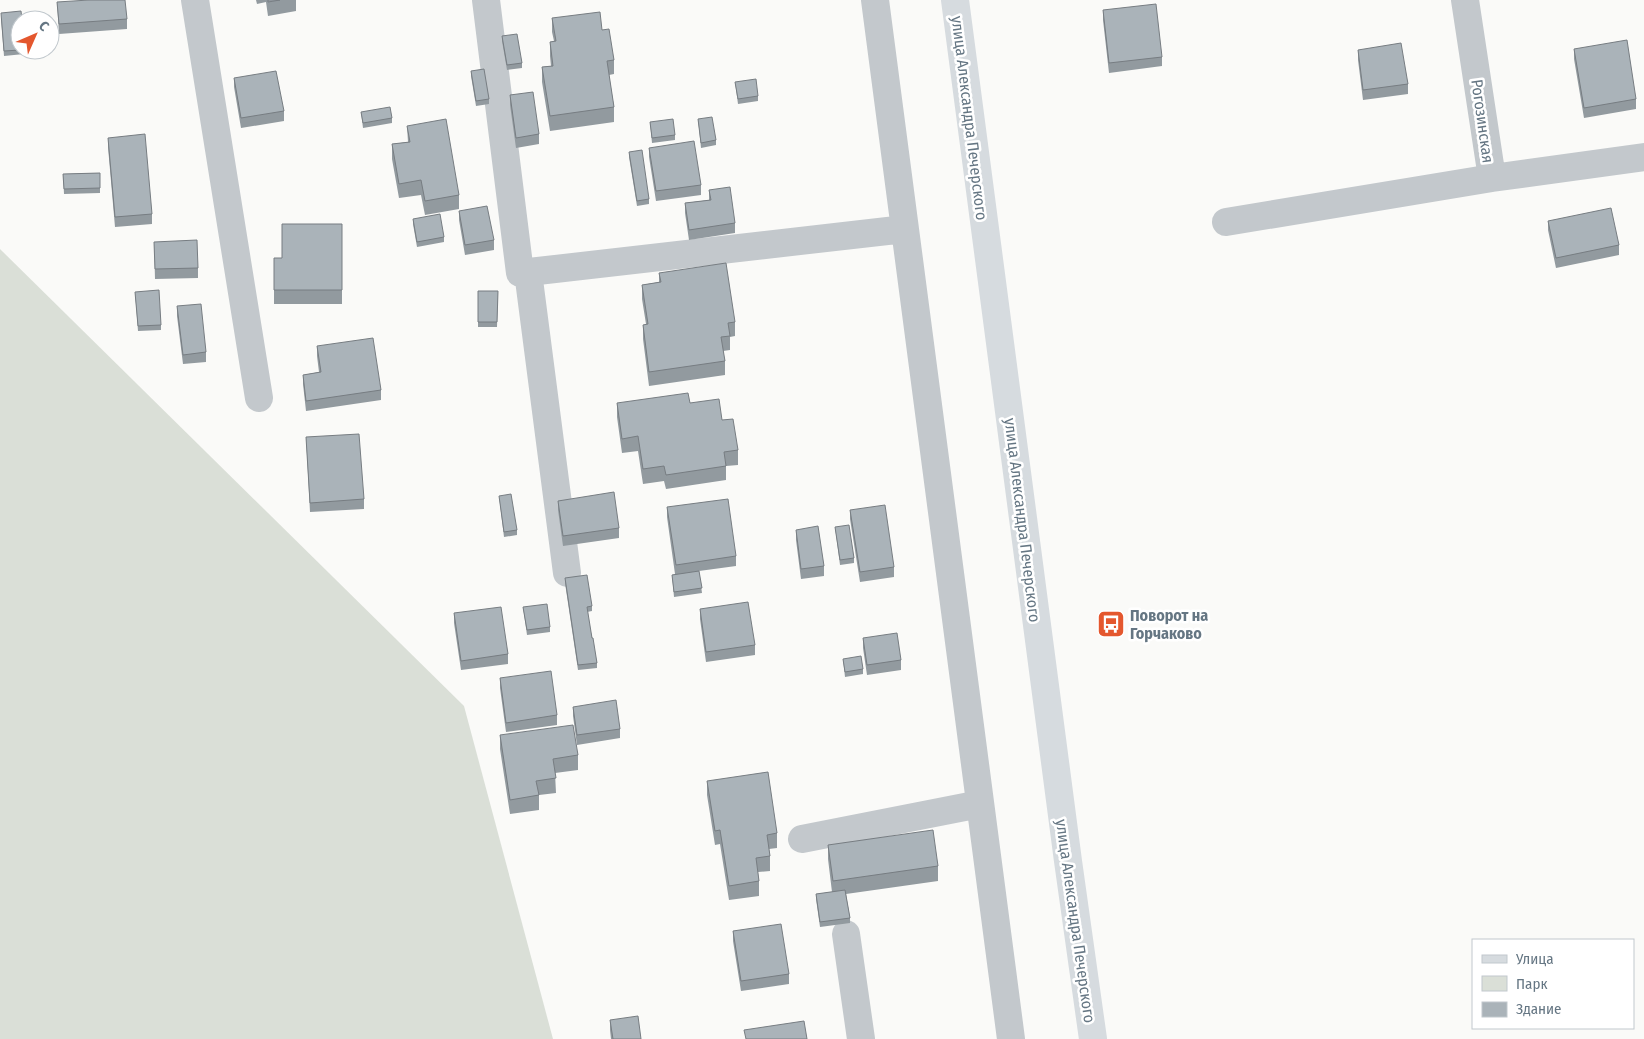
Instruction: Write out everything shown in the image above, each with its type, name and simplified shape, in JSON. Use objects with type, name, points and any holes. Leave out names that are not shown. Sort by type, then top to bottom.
[{"type":"main road","name":"улица Александра Печерского","points":[[955,0],[1093,1039]]},
{"type":"street","points":[[195,0],[259,398]]},
{"type":"street","points":[[486,0],[520,273],[905,229]]},
{"type":"street","points":[[875,0],[1011,1039]]},
{"type":"street","name":"Рогозинская","points":[[1465,0],[1492,178],[1644,157]]},
{"type":"street","points":[[1226,222],[1492,178]]},
{"type":"street","points":[[528,272],[567,573]]},
{"type":"street","points":[[802,839],[980,804]]},
{"type":"street","points":[[846,934],[861,1039]]},
{"type":"green space","points":[[0,249],[464,706],[553,1039],[0,1039]]},
{"type":"building","points":[[125,0],[127,19],[60,24],[60,10],[58,10],[57,2]]},
{"type":"building","points":[[1156,4],[1162,57],[1109,63],[1103,10]]},
{"type":"building","points":[[10,12],[10,51],[4,51],[1,13]]},
{"type":"building","points":[[600,12],[602,30],[609,29],[614,60],[607,61],[614,107],[550,116],[542,67],[553,66],[550,42],[556,41],[552,18]]},
{"type":"building","points":[[517,34],[522,63],[507,65],[502,36]]},
{"type":"building","points":[[1627,40],[1636,99],[1584,108],[1574,49]]},
{"type":"building","points":[[1401,43],[1408,84],[1363,90],[1358,50]]},
{"type":"building","points":[[484,69],[489,99],[476,101],[471,71]]},
{"type":"building","points":[[276,71],[284,111],[241,118],[234,78]]},
{"type":"building","points":[[756,79],[758,96],[738,99],[735,82]]},
{"type":"building","points":[[533,92],[539,134],[516,138],[510,95]]},
{"type":"building","points":[[390,107],[392,118],[363,123],[361,112]]},
{"type":"building","points":[[712,117],[716,140],[701,143],[698,119]]},
{"type":"building","points":[[446,119],[459,195],[425,201],[421,180],[399,184],[392,144],[410,142],[407,126]]},
{"type":"building","points":[[673,119],[675,135],[652,138],[650,122]]},
{"type":"building","points":[[145,134],[152,214],[115,217],[108,138]]},
{"type":"building","points":[[694,141],[701,185],[656,191],[649,148]]},
{"type":"building","points":[[642,150],[649,199],[637,201],[629,152]]},
{"type":"building","points":[[100,173],[100,188],[64,189],[63,174]]},
{"type":"building","points":[[730,187],[735,223],[689,230],[685,203],[711,200],[709,190]]},
{"type":"building","points":[[487,206],[494,240],[465,245],[459,211]]},
{"type":"building","points":[[1611,208],[1619,245],[1556,258],[1548,221]]},
{"type":"building","points":[[440,214],[444,237],[417,242],[413,219]]},
{"type":"building","points":[[282,224],[342,224],[342,290],[274,290],[274,258],[282,258]]},
{"type":"building","points":[[197,240],[198,268],[155,269],[154,242]]},
{"type":"building","points":[[726,263],[735,322],[728,323],[730,336],[721,337],[725,361],[649,372],[643,325],[648,324],[642,285],[661,282],[659,273]]},
{"type":"building","points":[[159,290],[161,325],[138,326],[135,292]]},
{"type":"building","points":[[478,291],[498,291],[497,322],[478,322]]},
{"type":"building","points":[[201,304],[206,352],[183,355],[177,306]]},
{"type":"building","points":[[373,338],[381,390],[306,401],[303,375],[321,372],[317,346]]},
{"type":"building","points":[[688,393],[690,403],[719,399],[722,420],[733,419],[738,450],[724,452],[726,466],[666,475],[664,466],[643,469],[638,436],[622,439],[617,403]]},
{"type":"building","points":[[359,434],[364,499],[310,503],[306,437]]},
{"type":"building","points":[[614,492],[619,528],[563,536],[558,501]]},
{"type":"building","points":[[511,494],[517,530],[504,532],[499,496]]},
{"type":"building","points":[[728,499],[736,556],[676,565],[667,507]]},
{"type":"building","points":[[885,505],[894,567],[860,572],[850,510]]},
{"type":"building","points":[[849,525],[854,558],[840,560],[835,527]]},
{"type":"building","points":[[818,526],[824,566],[801,569],[796,530]]},
{"type":"building","points":[[699,571],[702,588],[674,592],[672,575]]},
{"type":"building","points":[[587,575],[592,606],[587,607],[597,663],[578,665],[565,578]]},
{"type":"building","points":[[748,602],[755,645],[706,652],[700,609]]},
{"type":"building","points":[[547,604],[550,627],[527,630],[523,607]]},
{"type":"building","points":[[501,607],[508,654],[461,661],[454,613]]},
{"type":"building","points":[[897,633],[901,660],[867,665],[863,638]]},
{"type":"building","points":[[861,656],[863,669],[845,672],[843,659]]},
{"type":"building","points":[[551,671],[557,715],[506,723],[500,678]]},
{"type":"building","points":[[616,700],[620,729],[577,735],[573,707]]},
{"type":"building","points":[[573,725],[578,755],[553,759],[556,778],[536,781],[539,795],[510,800],[500,735]]},
{"type":"building","points":[[768,772],[777,833],[767,835],[770,856],[756,858],[759,881],[729,886],[720,830],[715,831],[707,781]]},
{"type":"building","points":[[933,830],[938,866],[833,881],[828,845]]},
{"type":"building","points":[[845,890],[850,918],[820,922],[816,894]]},
{"type":"building","points":[[781,924],[789,974],[741,981],[733,931]]},
{"type":"building","points":[[638,1016],[641,1039],[613,1039],[610,1020]]},
{"type":"building","points":[[804,1021],[807,1039],[746,1039],[744,1030]]},
{"type":"place","name":"Поворот на Горчаково","points":[[1111,624]]}]
